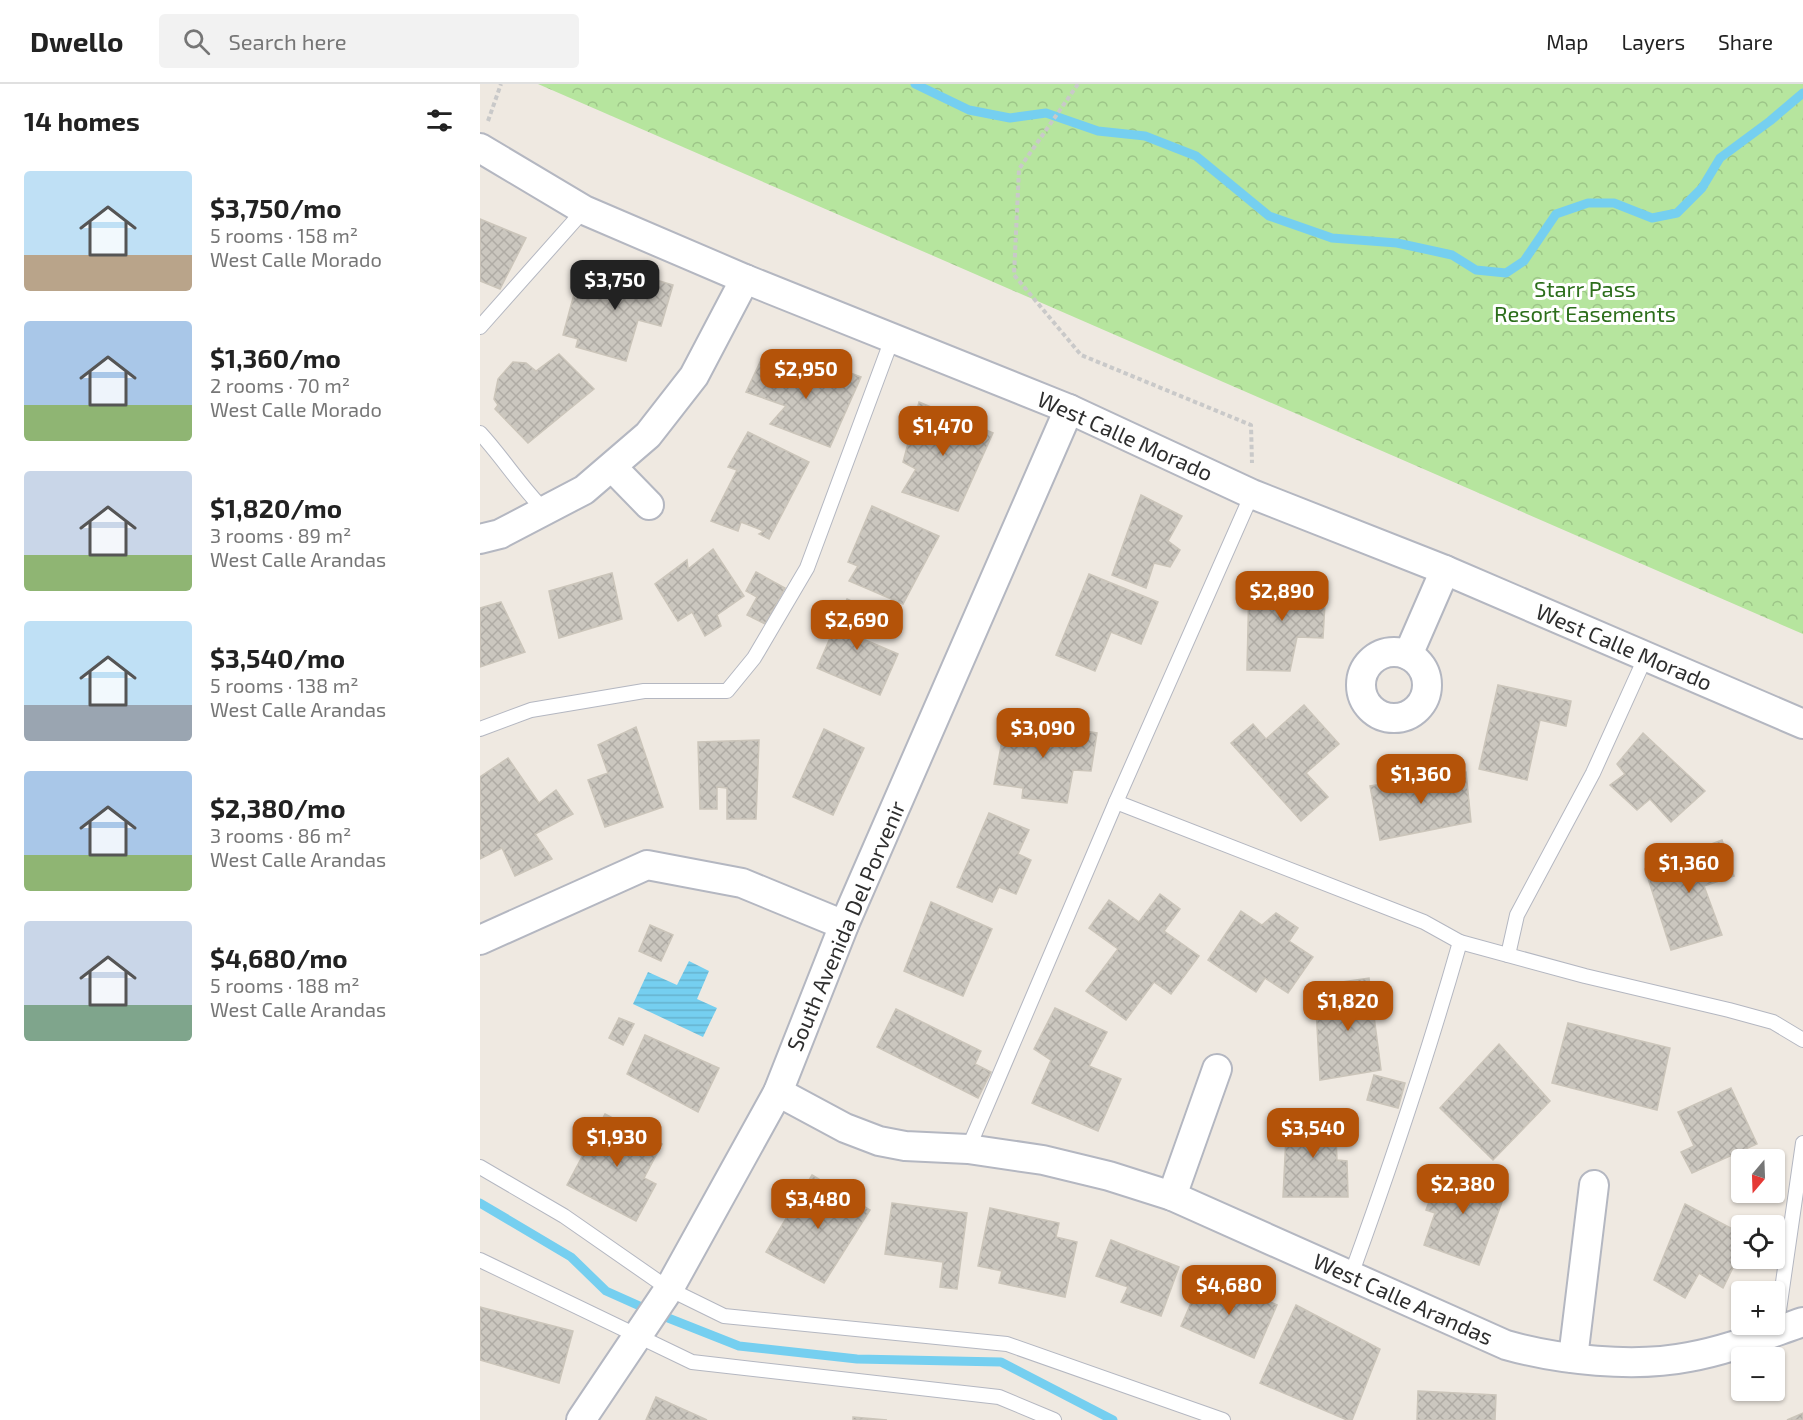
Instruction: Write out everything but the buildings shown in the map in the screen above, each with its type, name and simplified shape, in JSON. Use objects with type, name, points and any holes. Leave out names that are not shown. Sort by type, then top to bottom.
[{"type":"street","name":"West Calle Morado","points":[[483,136],[584,210],[745,279],[1069,409],[1252,494],[1445,570],[1803,724]]},
{"type":"street","points":[[480,539],[500,534],[584,490],[648,435],[694,376],[745,279]]},
{"type":"street","name":"South Avenida Del Porvenir","points":[[581,1420],[669,1289],[778,1092],[844,925],[1069,409]]},
{"type":"street","points":[[612,467],[649,505]]},
{"type":"street","points":[[1408,654],[1445,570]]},
{"type":"street","points":[[480,940],[647,865],[742,883],[844,925]]},
{"type":"street","points":[[1172,1196],[1217,1069]]},
{"type":"street","name":"West Calle Arandas","points":[[778,1092],[845,1128],[879,1141],[905,1146],[968,1149],[1043,1160],[1109,1176],[1172,1196],[1506,1346],[1540,1354],[1637,1362],[1687,1358],[1734,1347],[1766,1335]]},
{"type":"street","points":[[1573,1358],[1594,1185]]},
{"type":"street","name":"West Calle Arandas","points":[[1785,1328],[1803,1322]]},
{"type":"lane","points":[[480,327],[584,210]]},
{"type":"lane","points":[[480,729],[531,710],[644,691],[727,691],[754,658],[807,568],[892,339]]},
{"type":"lane","points":[[480,433],[501,455],[528,494],[545,511]]},
{"type":"lane","points":[[968,1149],[1116,802],[1252,494]]},
{"type":"lane","points":[[1508,955],[1517,915],[1593,773],[1646,656]]},
{"type":"lane","points":[[1116,802],[1424,922],[1460,942],[1773,1022],[1803,1040]]},
{"type":"lane","points":[[1351,1275],[1436,1029],[1460,942]]},
{"type":"lane","points":[[1781,1026],[1803,1027]]},
{"type":"lane","points":[[1783,1281],[1803,1143]]},
{"type":"lane","points":[[480,1167],[564,1216],[669,1289],[724,1316],[1007,1344],[1223,1420]]},
{"type":"lane","points":[[480,1260],[692,1362],[999,1397],[1054,1420]]},
{"type":"path","points":[[483,136],[501,84]]},
{"type":"path","points":[[1077,84],[1019,170],[1014,275],[1081,355],[1251,425],[1252,494]]},
{"type":"green space","name":"Starr Pass Resort Easements","points":[[538,84],[1803,84],[1803,634]]},
{"type":"water","points":[[689,961],[709,971],[697,999],[717,1008],[703,1037],[633,1004],[648,972],[677,985]]},
{"type":"waterway","points":[[915,84],[969,110],[1010,118],[1046,113],[1098,131],[1145,136],[1196,156],[1269,216],[1332,238],[1397,243],[1452,255],[1476,270],[1506,273],[1524,261],[1556,214],[1588,203],[1614,203],[1652,218],[1677,213],[1702,188],[1720,158],[1803,93]]},
{"type":"waterway","points":[[480,1203],[571,1257],[606,1291],[739,1346],[857,1359],[1001,1362],[1113,1420]]}]
